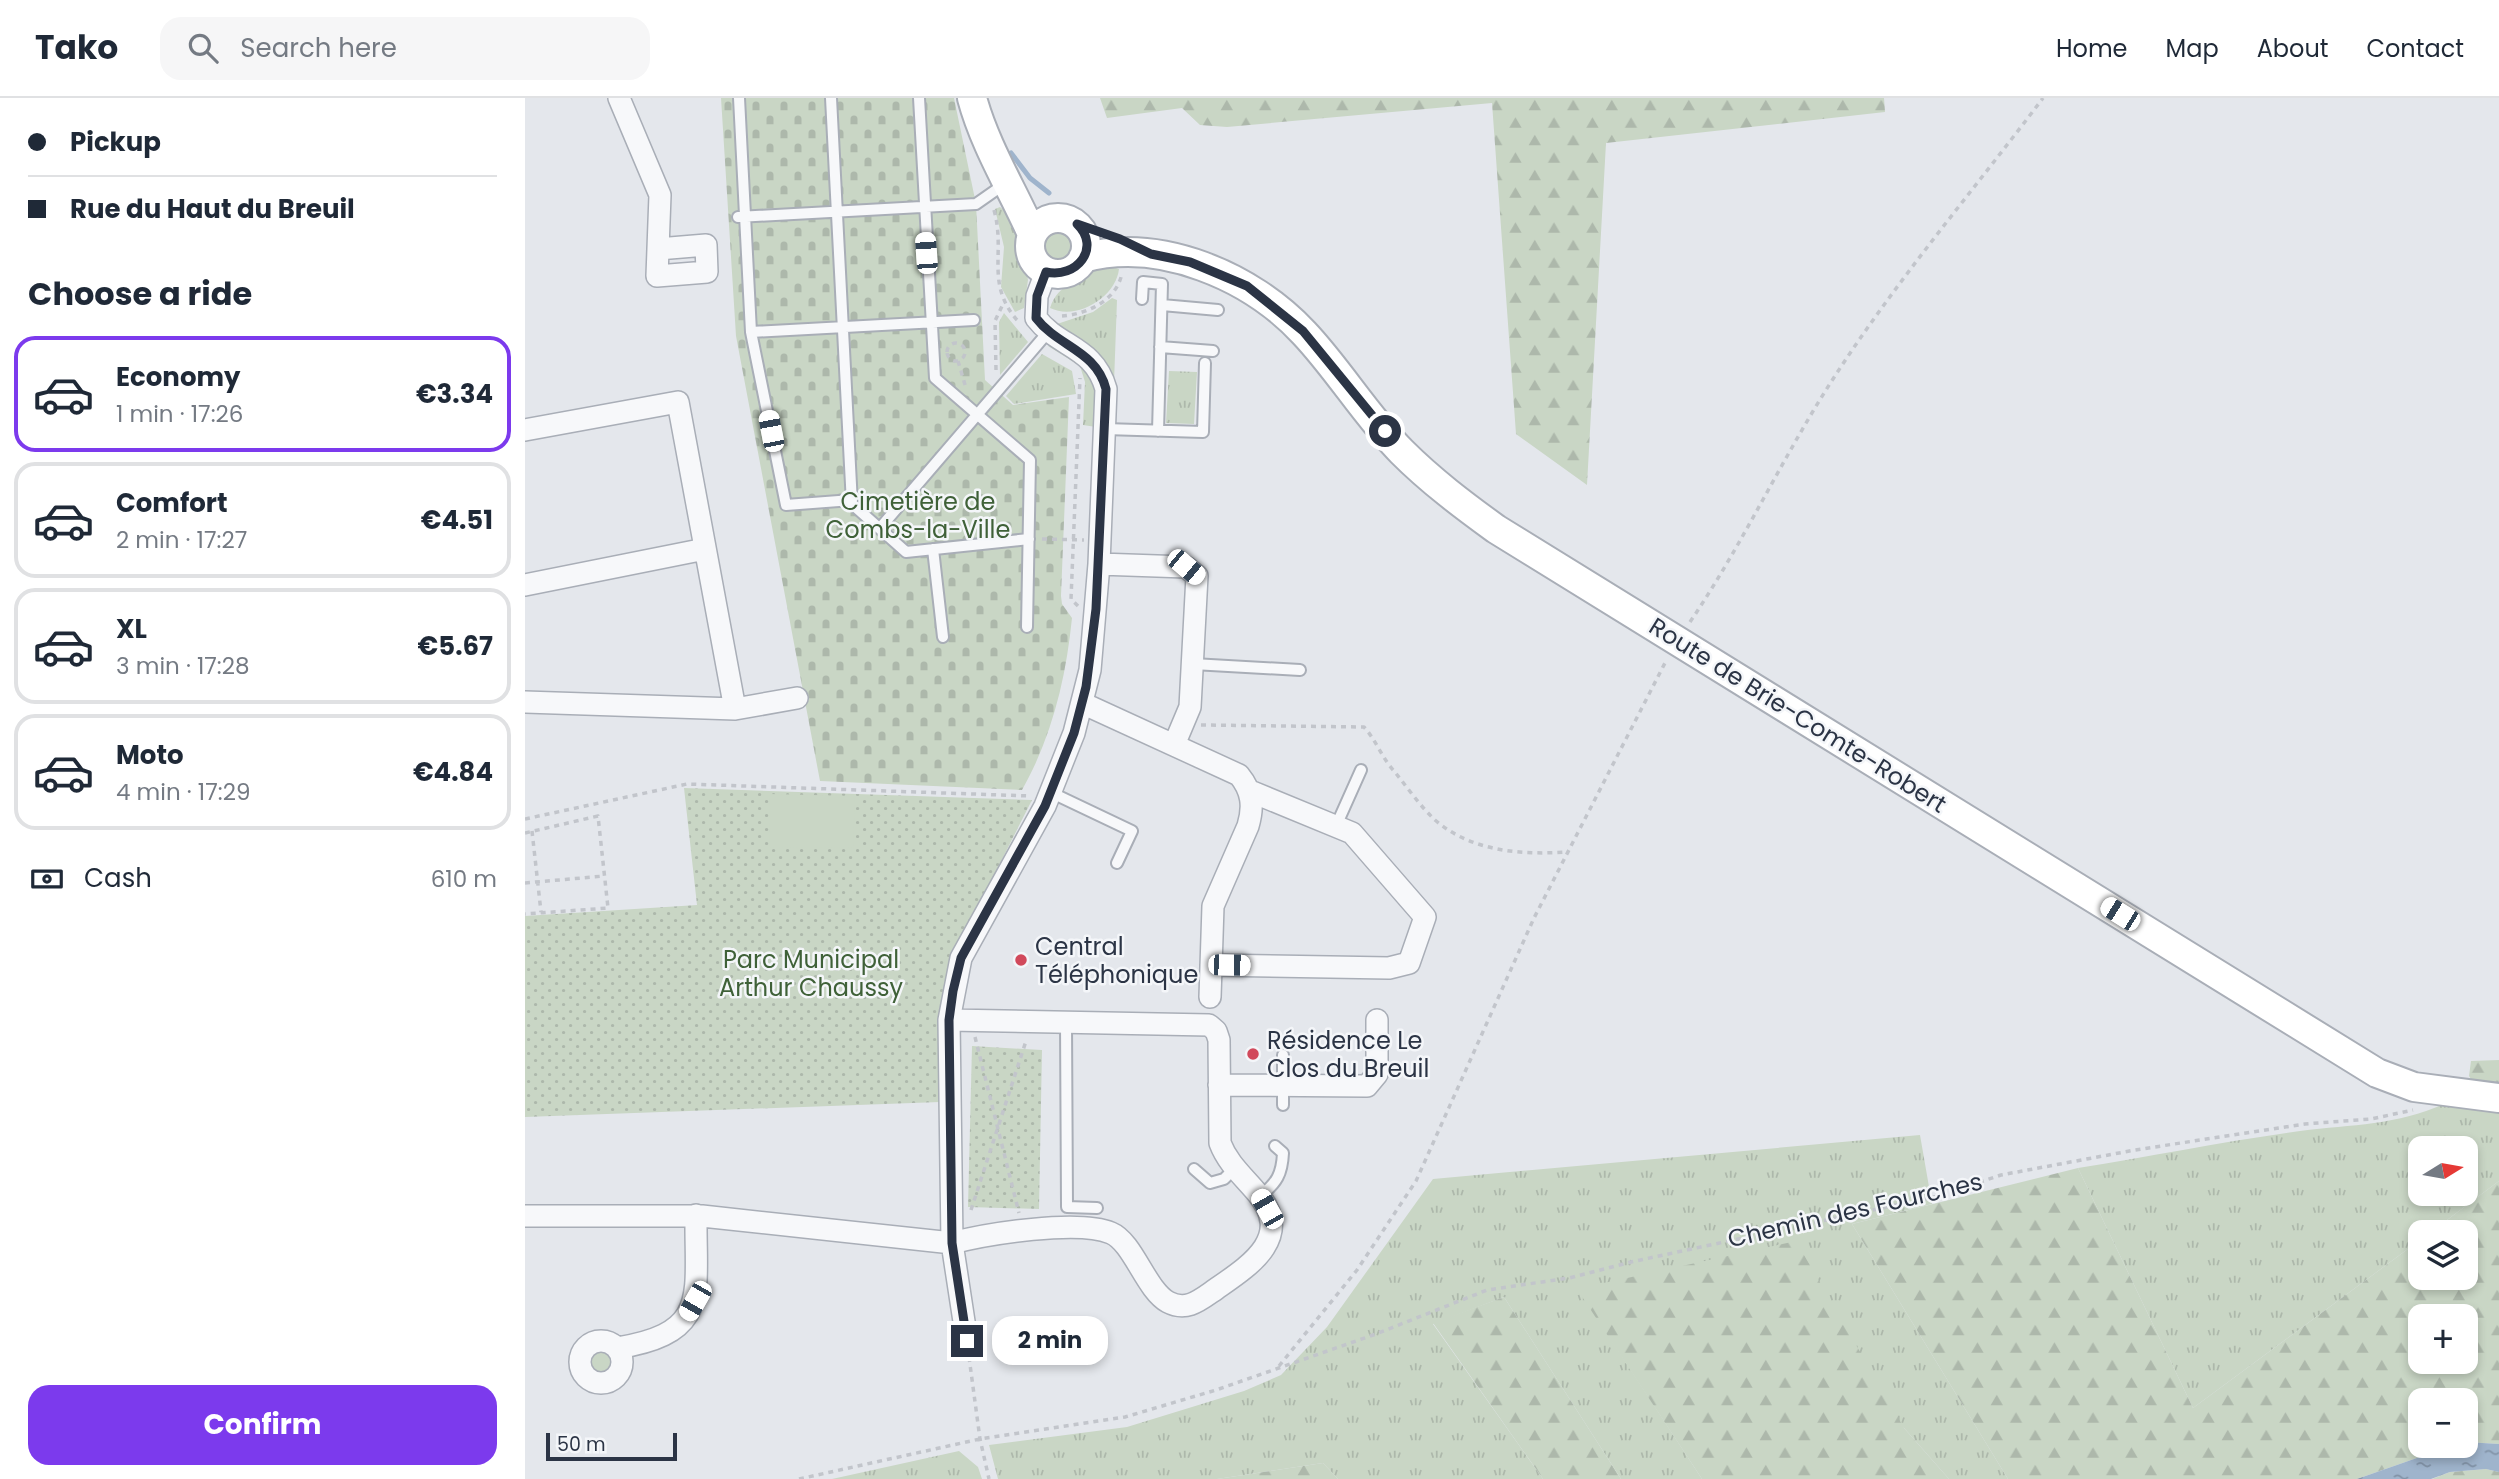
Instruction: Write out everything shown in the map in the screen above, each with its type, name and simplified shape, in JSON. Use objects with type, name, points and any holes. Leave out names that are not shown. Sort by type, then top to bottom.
[{"type":"main road","points":[[972,98],[1003,187],[1054,225],[1086,237],[1083,258],[1066,273],[1046,272],[1032,257],[1054,225]]},
{"type":"main road","name":"Route de Brie-Comte-Robert","points":[[1054,225],[1120,239],[1140,260]]},
{"type":"main road","name":"Route de Brie-Comte-Robert","points":[[1083,258],[1110,251],[1140,260],[1190,262],[1247,286],[1303,331],[1400,450],[1445,491],[1496,529],[2377,1073],[2414,1087],[2499,1098]]},
{"type":"street","points":[[619,98],[660,195],[658,249]]},
{"type":"street","points":[[967,1341],[959,1241],[949,1020],[953,991],[961,958],[1039,795],[1074,733],[1094,640],[1106,389],[1098,369],[1086,355],[1035,328],[1037,296],[1046,272]]},
{"type":"street","points":[[525,430],[677,402],[735,709]]},
{"type":"street","points":[[525,585],[705,549]]},
{"type":"street","points":[[1099,564],[1186,567],[1197,576],[1190,707],[1174,745]]},
{"type":"street","points":[[525,702],[735,709],[797,698]]},
{"type":"street","points":[[1082,703],[1239,775],[1250,791],[1252,814],[1213,906],[1210,997]]},
{"type":"street","points":[[1211,965],[1389,968],[1409,963],[1425,918],[1352,833],[1250,791]]},
{"type":"street","points":[[525,1216],[696,1215],[959,1241],[985,1234],[1092,1227],[1113,1234],[1165,1300],[1179,1306],[1194,1305],[1255,1262],[1267,1245],[1271,1223],[1260,1196],[1226,1158],[1220,1143],[1216,1031],[1209,1025],[949,1020]]},
{"type":"street","points":[[1219,1085],[1282,1095],[1367,1086],[1377,1074],[1377,1020]]},
{"type":"street","points":[[617,1348],[645,1344],[678,1329],[695,1301],[696,1215]]},
{"type":"lane","points":[[739,98],[742,216],[751,332],[786,505],[852,500]]},
{"type":"lane","points":[[831,98],[852,500],[906,552],[1029,539]]},
{"type":"lane","points":[[919,98],[923,207],[935,378],[1030,460],[1027,627]]},
{"type":"lane","points":[[742,216],[976,204],[1003,187]]},
{"type":"lane","points":[[1142,299],[1143,282],[1162,284],[1158,431]]},
{"type":"lane","points":[[1162,305],[1218,310]]},
{"type":"lane","points":[[751,332],[974,320]]},
{"type":"lane","points":[[880,528],[1000,388],[1035,328]]},
{"type":"lane","points":[[1160,347],[1213,351]]},
{"type":"lane","points":[[1105,429],[1203,432],[1205,363]]},
{"type":"lane","points":[[933,549],[943,637]]},
{"type":"lane","points":[[1193,664],[1300,670]]},
{"type":"lane","points":[[1336,826],[1361,770]]},
{"type":"lane","points":[[1039,795],[1132,831],[1117,863]]},
{"type":"lane","points":[[1066,1023],[1067,1207],[1097,1208]]},
{"type":"lane","points":[[1282,1095],[1283,1055]]},
{"type":"lane","points":[[1260,1196],[1271,1188],[1282,1171],[1283,1153],[1275,1146]]},
{"type":"lane","points":[[1194,1169],[1210,1183],[1224,1179],[1235,1168]]},
{"type":"path","points":[[1277,1367],[1357,1270],[1416,1181],[1534,918],[1677,640],[1721,576],[1833,379],[1915,263],[2043,98]]},
{"type":"path","points":[[1000,388],[996,377],[995,321],[1003,304],[997,279],[1000,247],[998,224],[1003,187]]},
{"type":"path","points":[[1003,304],[1035,328],[1099,304],[1119,285],[1123,270],[1140,260]]},
{"type":"path","points":[[952,344],[960,344],[965,351],[958,360],[952,360],[947,354],[952,344]]},
{"type":"path","points":[[958,360],[967,386],[958,398]]},
{"type":"path","points":[[1078,370],[1071,599],[1082,612]]},
{"type":"path","points":[[1029,539],[1063,540]]},
{"type":"path","points":[[1183,725],[1364,727],[1393,771],[1427,812],[1450,831],[1487,847],[1511,852],[1568,852]]},
{"type":"path","points":[[525,819],[687,784],[1039,795]]},
{"type":"path","points":[[525,832],[598,816],[608,908],[525,914]]},
{"type":"path","points":[[532,831],[541,912]]},
{"type":"path","points":[[525,883],[604,876]]},
{"type":"path","points":[[971,1021],[1023,1231]]},
{"type":"path","points":[[959,1241],[1032,1023]]},
{"type":"path","name":"Chemin des Fourches","points":[[799,1479],[980,1439],[1125,1417],[1376,1334],[1487,1290],[1569,1279],[1631,1262],[1938,1196],[2001,1175],[2135,1150],[2410,1111],[2435,1100],[2439,1091]]},
{"type":"path","points":[[967,1341],[980,1439],[989,1479]]},
{"type":"green space","name":"Cimetière de Combs-la-Ville","points":[[721,98],[954,98],[976,204],[985,380],[1013,405],[1069,397],[1061,596],[1062,604],[1072,618],[1056,707],[1042,749],[1022,790],[820,781],[736,336]]},
{"type":"green space","points":[[1100,98],[1884,98],[1885,112],[1606,143],[1587,485],[1516,434],[1492,103],[1227,127],[1200,125],[1182,108],[1107,118]]},
{"type":"green space","points":[[1000,207],[1023,226],[1022,247],[1028,280],[1024,308],[1015,312],[1001,287],[1004,247],[995,209]]},
{"type":"green space","points":[[1059,230],[1070,234],[1074,245],[1070,256],[1059,260],[1048,256],[1044,245],[1048,234]]},
{"type":"green space","points":[[1091,264],[1117,265],[1116,268],[1119,269],[1111,289],[1083,309],[1061,311],[1050,308],[1059,293],[1081,276]]},
{"type":"green space","points":[[1112,298],[1117,300],[1114,383],[1098,352],[1057,324],[1093,312]]},
{"type":"green space","points":[[1004,313],[1028,342],[1000,375],[999,322]]},
{"type":"green space","points":[[1051,345],[1076,361],[1090,377],[1094,386],[1096,427],[1083,425],[1085,382],[1080,366],[1048,346]]},
{"type":"green space","points":[[1042,354],[1072,371],[1076,394],[1014,404],[1006,396]]},
{"type":"green space","points":[[1169,371],[1197,372],[1194,424],[1166,423]]},
{"type":"green space","name":"Parc Municipal Arthur Chaussy","points":[[684,788],[1032,800],[950,962],[942,1002],[940,1102],[525,1117],[525,916],[697,905]]},
{"type":"green space","points":[[770,794],[855,796],[853,848],[769,847]]},
{"type":"green space","points":[[972,1046],[1042,1050],[1039,1209],[968,1207]]},
{"type":"green space","points":[[2499,1060],[2499,1085],[2475,1085],[2469,1076],[2471,1061]]},
{"type":"green space","points":[[2446,1103],[2499,1106],[2499,1181],[2478,1197],[2478,1136],[2408,1136],[2408,1206],[2466,1206],[2447,1220],[2408,1220],[2408,1249],[2193,1408],[2078,1168],[2272,1135],[2410,1116]]},
{"type":"green space","points":[[1920,1135],[1932,1204],[1852,1224],[2008,1479],[1949,1479],[1904,1428],[1578,1289],[1702,1479],[1621,1479],[1504,1297],[1433,1324],[1543,1479],[1338,1479],[1323,1463],[1217,1479],[998,1479],[989,1445],[1127,1427],[1244,1391],[1281,1375],[1327,1327],[1433,1179]]},
{"type":"green space","points":[[2078,1168],[2193,1408],[2408,1249],[2408,1290],[2478,1290],[2478,1220],[2447,1220],[2466,1206],[2478,1206],[2478,1197],[2499,1181],[2499,1444],[2478,1443],[2478,1388],[2408,1388],[2408,1458],[2417,1458],[2357,1479],[2008,1479],[1852,1224]]},
{"type":"green space","points":[[1796,1241],[1904,1428],[1949,1479],[1702,1479],[1577,1289]]},
{"type":"green space","points":[[1504,1297],[1621,1479],[1543,1479],[1433,1323]]},
{"type":"green space","points":[[602,1349],[612,1353],[616,1363],[612,1373],[602,1377],[592,1373],[588,1363],[592,1353]]},
{"type":"green space","points":[[959,1451],[978,1467],[982,1479],[832,1479]]},
{"type":"green space","points":[[1323,1463],[1338,1479],[1217,1479]]},
{"type":"green space","points":[[2486,1469],[2499,1472],[2499,1479],[2432,1479],[2450,1472]]},
{"type":"water","points":[[2478,1443],[2499,1444],[2499,1472],[2486,1469],[2450,1472],[2431,1479],[2357,1479],[2417,1458],[2478,1458]]},
{"type":"waterway","points":[[1011,153],[1030,178],[1049,193]]},
{"type":"place","name":"Central Téléphonique","points":[[1021,960]]},
{"type":"place","name":"Résidence Le Clos du Breuil","points":[[1253,1054]]},
{"type":"route","points":[[967,1341],[952,1243],[949,1020],[953,991],[961,958],[1045,806],[1063,762],[1082,703],[1094,640],[1106,389],[1103,377],[1093,362],[1049,331],[1036,318],[1037,296],[1046,272],[1066,273],[1081,262],[1086,254],[1086,237],[1077,224],[1120,239],[1151,254],[1190,262],[1247,286],[1303,331],[1385,431]]}]
